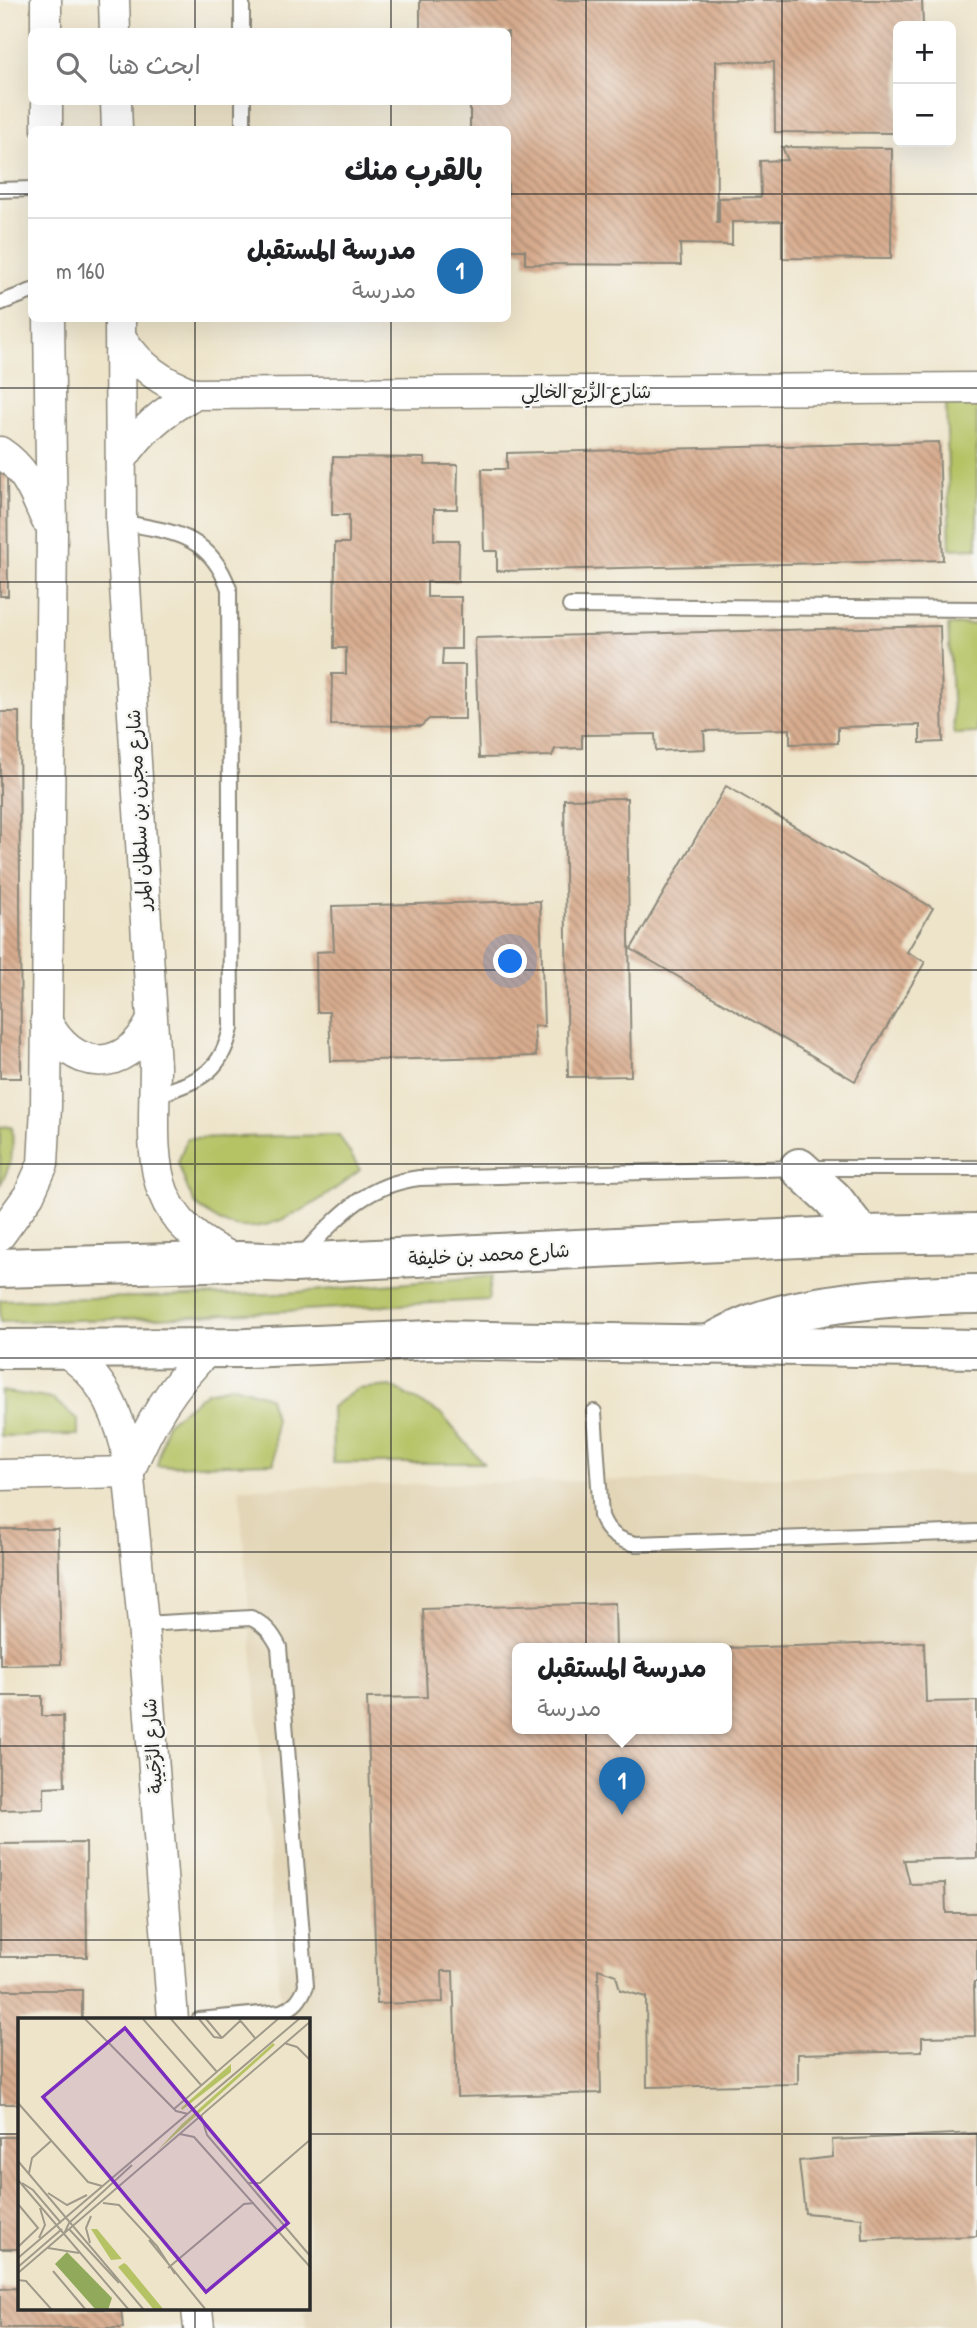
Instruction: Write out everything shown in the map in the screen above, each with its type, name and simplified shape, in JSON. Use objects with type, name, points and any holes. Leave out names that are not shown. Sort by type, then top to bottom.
[{"type":"main road","points":[[799,1168],[833,1199],[861,1235]]},
{"type":"main road","name":"شارع محمد بن خليفة","points":[[0,1268],[240,1261],[295,1263],[861,1235],[977,1233]]},
{"type":"main road","points":[[708,1345],[757,1322],[807,1310],[905,1298],[977,1294]]},
{"type":"main road","points":[[0,1349],[210,1348],[431,1340],[977,1349]]},
{"type":"street","points":[[46,0],[46,28]]},
{"type":"street","points":[[114,0],[115,28]]},
{"type":"street","points":[[47,105],[47,126]]},
{"type":"street","points":[[116,105],[117,126]]},
{"type":"street","points":[[0,1235],[29,1195],[43,1164],[46,1094],[51,534],[49,322]]},
{"type":"street","name":"شارع الرُّبع الخالِي","points":[[121,328],[131,354],[160,379],[195,394],[977,388]]},
{"type":"street","name":"شارع مجرن بن سلطان المرر","points":[[121,328],[121,522],[155,1066],[154,1152],[159,1181],[170,1208],[189,1232],[213,1250],[240,1261]]},
{"type":"street","points":[[122,459],[153,421],[177,403],[195,394]]},
{"type":"street","points":[[0,452],[16,463],[27,476],[51,534]]},
{"type":"street","points":[[46,1020],[65,1049],[80,1057],[97,1060],[114,1058],[130,1051],[143,1039],[151,1022]]},
{"type":"street","name":"شارع الرِّجَيبة","points":[[59,1348],[77,1358],[95,1377],[120,1422],[126,1447],[143,1624],[173,2018]]},
{"type":"street","name":"شارع الرِّجَيبة","points":[[129,1472],[143,1437],[162,1405],[184,1374],[210,1348]]},
{"type":"street","points":[[0,1475],[129,1472]]},
{"type":"street","points":[[197,2310],[199,2328]]},
{"type":"lane","points":[[242,0],[242,28]]},
{"type":"lane","points":[[243,105],[243,126]]},
{"type":"lane","points":[[0,190],[28,189]]},
{"type":"lane","points":[[0,303],[28,292]]},
{"type":"lane","points":[[121,522],[175,533],[192,540],[216,562],[229,589],[232,1028],[218,1062],[204,1077],[155,1096]]},
{"type":"lane","points":[[570,606],[977,609]]},
{"type":"lane","points":[[295,1263],[362,1196],[401,1180],[799,1168],[977,1168]]},
{"type":"lane","points":[[594,1412],[601,1516],[613,1536],[624,1542],[636,1544],[977,1532]]},
{"type":"lane","points":[[143,1624],[251,1618],[264,1625],[279,1647],[306,1986],[293,2007],[281,2012],[220,2018]]},
{"type":"shaded area","points":[[977,1473],[977,2328],[306,2328],[304,2310],[310,2310],[310,2018],[282,2018],[239,1488]]},
{"type":"green space","points":[[977,396],[977,548],[950,549],[946,397]]},
{"type":"green space","points":[[977,624],[977,733],[954,734],[948,625]]},
{"type":"green space","points":[[12,1126],[11,1157],[0,1185],[0,1127]]},
{"type":"green space","points":[[339,1135],[360,1170],[309,1206],[269,1224],[249,1227],[229,1225],[211,1216],[195,1203],[178,1163],[187,1138]]},
{"type":"green space","points":[[492,1276],[488,1300],[158,1318],[0,1322],[0,1300],[274,1294]]},
{"type":"green space","points":[[234,1386],[269,1397],[275,1419],[274,1463],[157,1466],[166,1424],[207,1392]]},
{"type":"green space","points":[[391,1386],[442,1415],[483,1463],[333,1463],[332,1407],[357,1389]]},
{"type":"green space","points":[[0,1391],[53,1399],[78,1420],[78,1435],[0,1436]]},
{"type":"building","points":[[420,0],[922,0],[923,21],[893,21],[893,133],[775,132],[774,62],[716,61],[717,223],[719,198],[761,197],[760,161],[788,160],[782,147],[892,148],[891,259],[782,258],[782,221],[732,222],[732,245],[680,244],[681,265],[525,264],[525,250],[511,250],[511,126],[470,126],[470,105],[511,105],[511,28],[420,28]]},
{"type":"building","points":[[939,442],[943,560],[497,571],[497,551],[484,551],[482,469],[507,469],[507,453]]},
{"type":"building","points":[[333,457],[425,458],[425,465],[458,465],[457,509],[434,509],[434,540],[459,540],[458,582],[427,582],[427,597],[461,597],[461,649],[443,649],[442,665],[465,665],[465,719],[429,719],[421,726],[331,725],[332,674],[346,674],[346,648],[334,648],[335,543],[349,543],[349,515],[332,515]]},
{"type":"building","points":[[0,467],[7,467],[8,596],[0,596]]},
{"type":"building","points":[[940,626],[943,742],[920,743],[920,725],[838,727],[838,743],[790,744],[790,729],[704,731],[705,749],[656,751],[655,734],[582,735],[582,748],[555,749],[552,756],[479,758],[475,638]]},
{"type":"building","points":[[0,712],[19,712],[21,1078],[0,1078]]},
{"type":"building","points":[[726,786],[933,908],[907,952],[925,962],[855,1081],[631,949]]},
{"type":"building","points":[[627,798],[631,1076],[568,1077],[564,799]]},
{"type":"building","points":[[540,901],[544,1026],[534,1026],[536,1056],[331,1061],[329,1012],[317,1012],[316,952],[334,951],[332,906]]},
{"type":"building","points":[[0,1529],[58,1529],[61,1664],[0,1665]]},
{"type":"building","points":[[615,1603],[616,1643],[512,1643],[512,1734],[732,1734],[732,1648],[924,1642],[926,1702],[977,1701],[977,1858],[904,1860],[910,1884],[945,1883],[946,1913],[977,1913],[975,2036],[922,2037],[922,2051],[798,2054],[798,2084],[647,2087],[646,1997],[620,1990],[616,1975],[598,1969],[601,2093],[457,2097],[453,1971],[442,1971],[443,2002],[377,2004],[367,1698],[427,1697],[423,1609]]},
{"type":"building","points":[[0,1696],[42,1696],[42,1716],[63,1716],[65,1786],[44,1787],[44,1809],[0,1810]]},
{"type":"building","points":[[86,1843],[87,1957],[0,1957],[0,1844]]},
{"type":"building","points":[[0,1990],[82,1990],[82,2018],[18,2018],[18,2104],[0,2104]]},
{"type":"building","points":[[977,2133],[977,2236],[863,2240],[862,2218],[805,2213],[799,2161],[833,2157],[832,2140]]},
{"type":"building","points":[[0,2137],[18,2137],[18,2249],[0,2249]]},
{"type":"building","points":[[18,2288],[18,2310],[121,2310],[123,2328],[0,2328],[0,2289]]},
{"type":"place","name":"مدرسة المستقبل","points":[[622,1815]]}]
